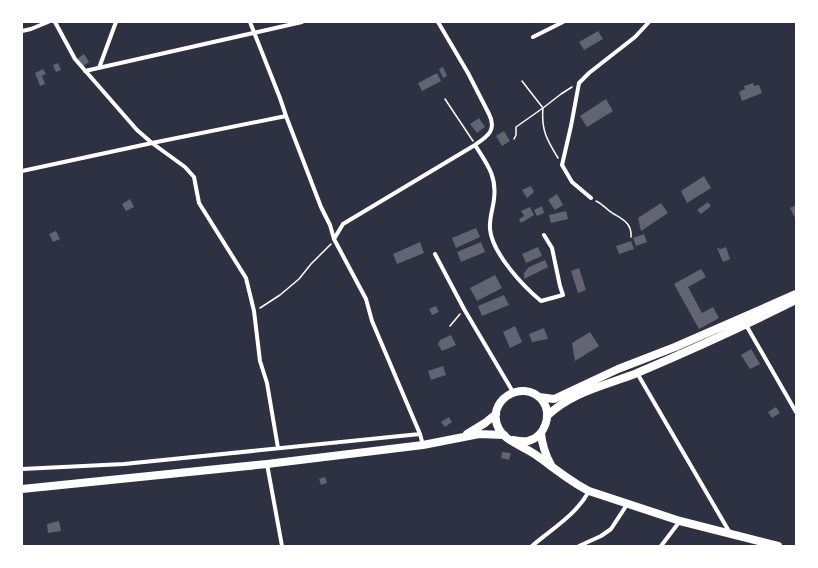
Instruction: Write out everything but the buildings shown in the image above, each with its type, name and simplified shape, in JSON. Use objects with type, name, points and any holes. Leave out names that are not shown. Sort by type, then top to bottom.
[{"type":"main road","points":[[539,397],[554,399],[618,369],[675,347],[796,294]]},
{"type":"main road","points":[[548,416],[564,403],[581,394],[636,373],[746,325],[796,300]]},
{"type":"main road","points":[[512,440],[520,442],[535,438],[541,433],[546,425],[548,416],[544,402],[532,392],[524,390],[513,392],[502,399],[496,414],[496,422],[499,429],[504,435],[512,440],[536,454],[578,486],[680,521],[778,546]]},
{"type":"main road","points":[[455,440],[474,430],[496,414]]},
{"type":"main road","points":[[541,433],[544,452],[554,469]]},
{"type":"main road","points":[[22,489],[267,464],[423,445],[455,440],[479,434],[504,435]]},
{"type":"street","points":[[22,31],[48,22]]},
{"type":"street","points":[[55,22],[75,59],[137,130],[185,167],[194,177],[199,203],[246,278],[254,311],[260,360],[267,383],[278,448]]},
{"type":"street","points":[[98,68],[116,22]]},
{"type":"street","points":[[250,22],[334,239],[366,299],[372,321],[420,434],[423,445]]},
{"type":"street","points":[[85,71],[302,22]]},
{"type":"street","points":[[334,239],[343,224],[475,145],[486,137],[492,129],[492,121],[468,73],[438,22]]},
{"type":"street","points":[[533,37],[563,22]]},
{"type":"street","points":[[591,198],[572,182],[562,165],[579,83],[589,73],[635,37],[649,22]]},
{"type":"street","points":[[22,171],[286,116]]},
{"type":"street","points":[[475,145],[494,179],[495,189],[490,228],[491,237],[494,244],[513,273],[534,295],[544,301],[563,295],[554,254],[544,235]]},
{"type":"street","points":[[435,254],[464,310],[513,392]]},
{"type":"street","points":[[746,325],[796,412]]},
{"type":"street","points":[[636,373],[731,534]]},
{"type":"street","points":[[22,469],[124,464],[420,434]]},
{"type":"street","points":[[267,464],[282,546]]},
{"type":"street","points":[[532,546],[576,509],[584,501],[589,491]]},
{"type":"street","points":[[579,546],[601,536],[611,529],[628,504]]},
{"type":"street","points":[[661,546],[680,521]]},
{"type":"path","points":[[522,82],[543,108],[542,120],[544,131],[562,165]]},
{"type":"path","points":[[514,139],[516,135],[516,127],[561,94],[579,83]]},
{"type":"path","points":[[446,98],[475,145]]},
{"type":"path","points":[[591,198],[603,205],[612,214],[619,216],[628,224],[632,230],[631,237]]},
{"type":"path","points":[[254,311],[280,295],[299,278],[334,239]]},
{"type":"path","points":[[450,326],[464,310]]}]
